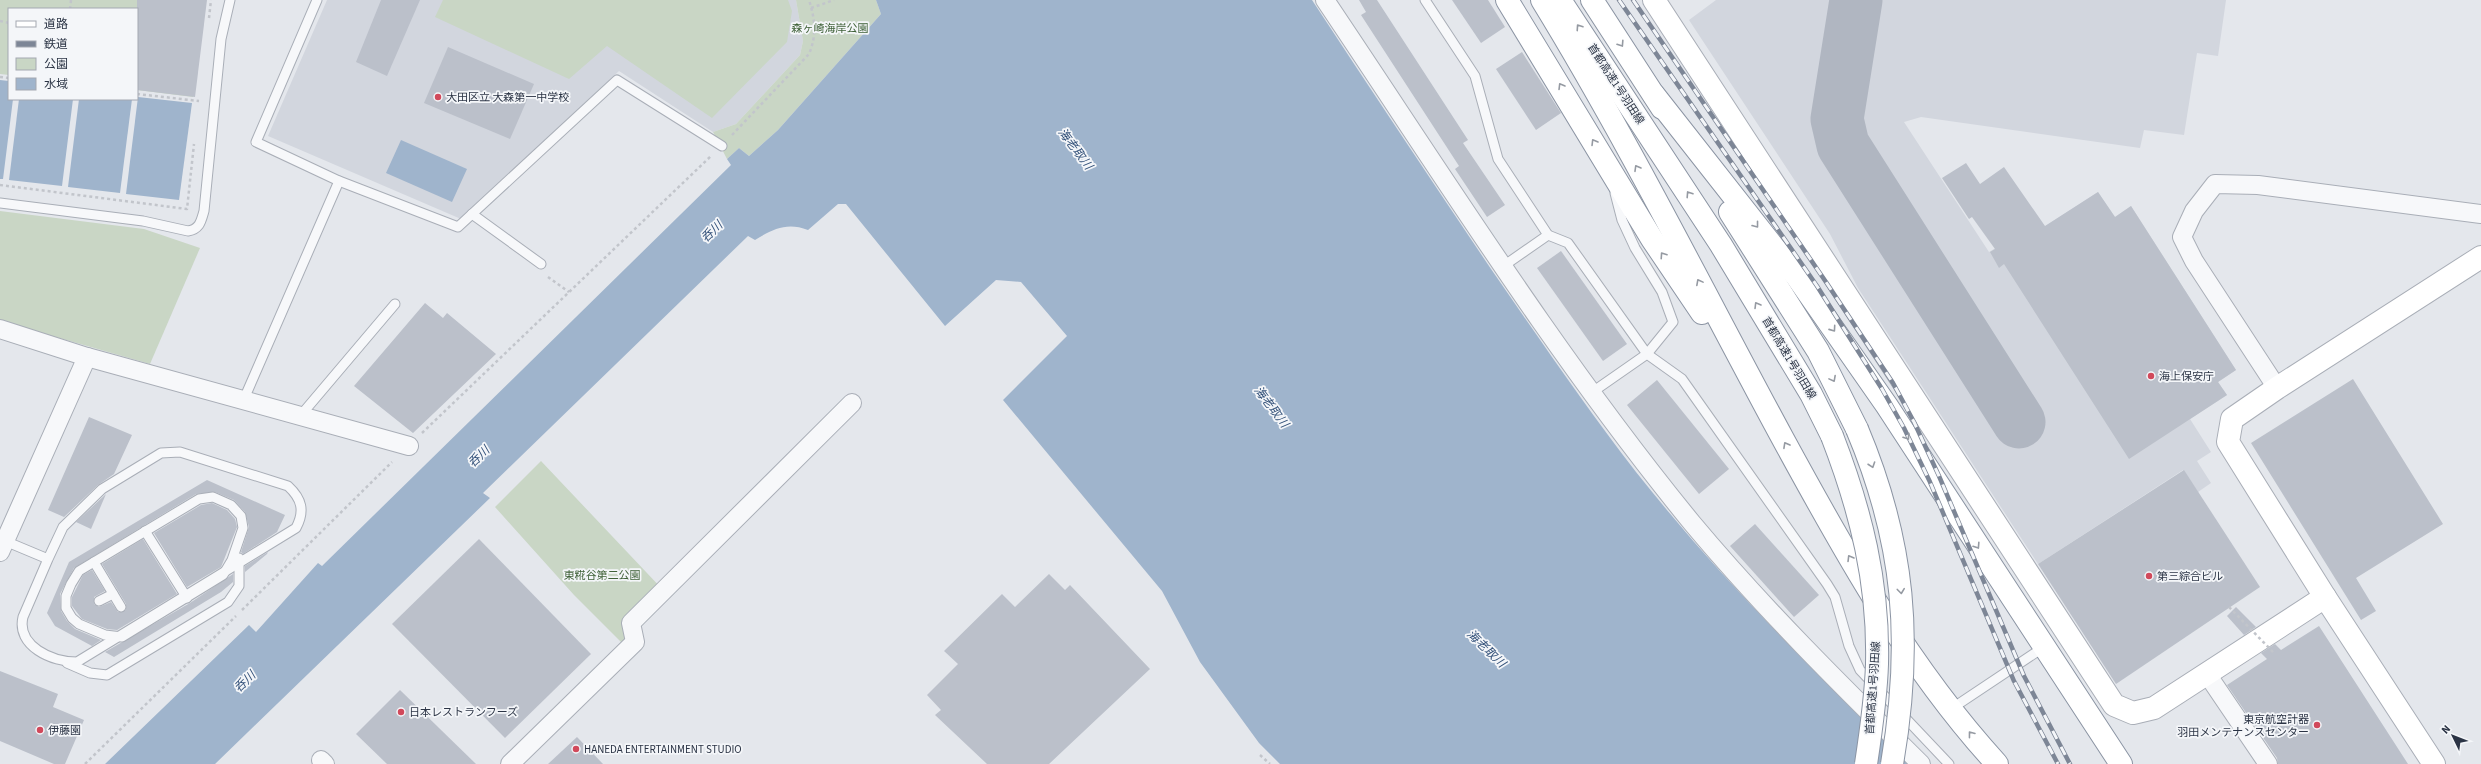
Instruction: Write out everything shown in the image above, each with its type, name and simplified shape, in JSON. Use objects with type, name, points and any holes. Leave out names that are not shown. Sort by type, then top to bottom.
[{"type":"main road","points":[[1507,0],[1652,239],[1770,415]]},
{"type":"main road","points":[[1542,0],[1664,215],[1770,415],[1825,515],[1866,585],[1895,630],[1951,709],[1997,764]]},
{"type":"main road","name":"首都高速1号羽田線","points":[[1560,0],[1722,245],[1811,394],[1832,436],[1856,501],[1865,536],[1875,605],[1877,665],[1866,764]]},
{"type":"main road","points":[[1592,0],[1818,351],[1857,429],[1870,459],[1890,526],[1902,601],[1903,679],[1892,764]]},
{"type":"main road","points":[[1654,0],[2114,705],[2133,713],[2154,708],[2325,597]]},
{"type":"main road","points":[[1654,95],[1797,277],[1887,406],[2121,764]]},
{"type":"main road","points":[[2434,764],[2325,597],[2228,442],[2232,419],[2277,388],[2481,257]]},
{"type":"street","points":[[1325,0],[1502,267],[1591,393],[1694,525],[1831,675],[1921,764]]},
{"type":"street","points":[[2277,388],[2194,261],[2182,237],[2194,210],[2215,184],[2258,185],[2481,214]]},
{"type":"street","points":[[0,329],[87,357],[244,399],[409,446]]},
{"type":"street","points":[[3,547],[87,357]]},
{"type":"street","points":[[510,764],[635,642],[631,623],[852,403]]},
{"type":"street","points":[[2207,674],[2268,764]]},
{"type":"lane","points":[[0,203],[144,220],[188,231],[195,230],[201,224],[204,211],[221,39],[230,0]]},
{"type":"lane","points":[[317,0],[256,142],[339,181],[458,227],[617,80],[722,146]]},
{"type":"lane","points":[[1425,0],[1475,76],[1498,160],[1548,235],[1568,243],[1647,354],[1682,379],[1834,597],[1849,646],[1860,670],[1949,764]]},
{"type":"lane","points":[[1591,393],[1647,354],[1673,322],[1662,292],[1635,248],[1622,220],[1608,165]]},
{"type":"lane","points":[[244,399],[339,181]]},
{"type":"lane","points":[[472,214],[541,264]]},
{"type":"lane","points":[[1502,267],[1548,235]]},
{"type":"lane","points":[[300,415],[395,304]]},
{"type":"lane","points":[[64,662],[76,662],[296,528],[301,518],[302,505],[297,495],[288,486],[180,452],[170,451],[162,453],[102,489],[63,527],[48,559],[22,624],[24,636],[30,646],[64,662],[90,673],[107,675],[228,602],[240,586],[239,539]]},
{"type":"lane","points":[[213,497],[231,504],[241,516],[243,528],[232,560],[223,575],[122,637],[105,635],[79,624],[72,618],[66,608],[66,596],[74,578],[79,571],[145,531],[199,499],[213,497]]},
{"type":"lane","points":[[145,531],[187,598]]},
{"type":"lane","points":[[3,547],[48,559]]},
{"type":"lane","points":[[94,562],[121,607]]},
{"type":"lane","points":[[100,601],[113,594]]},
{"type":"lane","points":[[1951,709],[2044,647]]},
{"type":"path","points":[[209,23],[211,0]]},
{"type":"path","points":[[85,764],[409,446],[722,146],[809,54],[815,41],[814,17],[809,0]]},
{"type":"path","points":[[811,8],[834,0]]},
{"type":"path","points":[[198,109],[200,93]]},
{"type":"path","points":[[138,94],[199,101]]},
{"type":"path","points":[[0,185],[186,209],[195,140]]},
{"type":"path","points":[[541,264],[541,272],[569,292]]},
{"type":"path","points":[[2229,607],[2275,654]]},
{"type":"path","points":[[1260,755],[1270,764]]},
{"type":"shaded area","name":"大田区立 大森第一中学校","points":[[327,0],[796,0],[803,41],[800,55],[736,124],[713,132],[619,71],[461,219],[268,136]]},
{"type":"shaded area","points":[[1716,0],[2226,0],[2218,56],[2197,53],[2184,135],[2144,130],[2140,148],[1921,117],[1904,122],[1989,252],[1999,246],[2004,253],[2098,192],[2115,217],[2131,206],[2236,370],[2218,382],[2227,395],[2190,419],[2211,452],[2197,461],[2211,483],[2198,492],[2183,470],[2038,564],[1858,288],[1830,234],[1689,20]]},
{"type":"green space","points":[[0,0],[205,0],[193,97],[138,90],[138,8],[8,8],[8,75],[0,74]]},
{"type":"green space","points":[[443,0],[788,0],[792,11],[787,42],[712,118],[607,46],[569,79],[435,17]]},
{"type":"green space","name":"森ヶ崎海岸公園","points":[[796,0],[876,0],[881,14],[778,130],[749,156],[739,148],[727,159],[713,132],[736,124],[800,55],[803,41]]},
{"type":"green space","points":[[0,211],[144,229],[200,248],[150,364],[0,321]]},
{"type":"green space","name":"東糀谷第二公園","points":[[541,461],[664,591],[631,623],[628,649],[574,595],[495,507]]},
{"type":"water","points":[[876,0],[1312,0],[1491,269],[1580,397],[1636,472],[1700,549],[1768,623],[1910,764],[1280,764],[1259,743],[1200,662],[1162,591],[1003,400],[1067,336],[1021,282],[996,280],[945,326],[846,204],[838,204],[808,230],[787,227],[774,230],[755,240],[748,236],[483,493],[490,498],[215,764],[105,764],[249,625],[256,632],[318,563],[322,566],[731,165],[727,159],[739,148],[749,156],[778,130],[881,14]]},
{"type":"water","points":[[0,80],[8,81],[8,100],[13,100],[3,179],[0,179]]},
{"type":"water","points":[[138,97],[192,103],[179,200],[126,194]]},
{"type":"water","points":[[19,100],[73,100],[62,186],[9,180]]},
{"type":"water","points":[[79,100],[132,100],[120,193],[68,187]]},
{"type":"water","points":[[401,140],[467,169],[452,202],[386,173]]},
{"type":"building","points":[[137,0],[207,0],[195,97],[138,90]]},
{"type":"building","points":[[381,0],[420,0],[387,76],[356,62]]},
{"type":"building","points":[[1359,0],[1377,0],[1468,140],[1463,143],[1505,205],[1487,217],[1455,169],[1459,166],[1361,15],[1366,12]]},
{"type":"building","points":[[1452,0],[1488,0],[1505,27],[1481,43]]},
{"type":"building","points":[[448,47],[534,84],[510,139],[424,103]]},
{"type":"building","points":[[1522,52],[1561,113],[1536,130],[1496,69]]},
{"type":"building","points":[[1966,163],[1980,184],[2004,167],[2045,226],[2098,192],[2115,217],[2131,206],[2236,370],[2218,382],[2227,395],[2129,459],[2004,264],[1999,268],[1990,252],[1995,249],[1972,217],[1969,219],[1942,178]]},
{"type":"building","points":[[1561,251],[1627,344],[1603,361],[1537,268]]},
{"type":"building","points":[[425,303],[443,318],[447,313],[496,354],[413,433],[354,386]]},
{"type":"building","points":[[2353,379],[2443,524],[2356,578],[2376,611],[2361,620],[2251,443]]},
{"type":"building","points":[[1657,380],[1729,469],[1699,494],[1627,405]]},
{"type":"building","points":[[89,417],[132,435],[114,474],[98,485],[64,517],[48,510]]},
{"type":"building","name":"第三綜合ビル","points":[[2184,470],[2260,587],[2116,684],[2038,564]]},
{"type":"building","points":[[207,480],[285,515],[277,532],[243,554],[241,552],[249,527],[245,512],[234,500],[215,492],[196,494],[74,568],[60,594],[61,611],[67,621],[75,629],[101,640],[92,646],[55,626],[47,613],[69,562]]},
{"type":"building","points":[[106,494],[91,529],[76,522]]},
{"type":"building","points":[[212,503],[227,510],[235,519],[237,527],[221,567],[187,587],[154,533],[201,505]]},
{"type":"building","points":[[1755,524],[1819,595],[1794,617],[1730,546]]},
{"type":"building","points":[[143,539],[177,594],[117,630],[107,629],[82,619],[72,606],[72,597],[83,575],[92,570],[105,591],[94,597],[94,604],[99,607],[111,602],[118,612],[126,610],[126,604],[102,564]]},
{"type":"building","points":[[479,539],[591,654],[505,738],[392,624]]},
{"type":"building","points":[[268,552],[267,554],[245,572],[245,566]]},
{"type":"building","points":[[233,574],[233,582],[221,592],[114,657],[105,652],[190,603]]},
{"type":"building","points":[[1049,574],[1065,590],[1070,585],[1150,669],[1049,764],[987,764],[935,715],[941,710],[927,695],[958,664],[944,651],[1002,594],[1015,607]]},
{"type":"building","points":[[2236,607],[2256,627],[2244,635],[2227,616]]},
{"type":"building","name":"東京航空計器 羽田メンテナンスセンター","points":[[2319,626],[2408,764],[2278,764],[2277,758],[2227,685],[2267,659],[2261,653],[2275,644],[2281,650]]},
{"type":"building","name":"伊藤園","points":[[0,671],[58,694],[53,707],[84,720],[65,764],[54,764],[0,741]]},
{"type":"building","name":"日本レストランフーズ","points":[[400,690],[476,764],[387,764],[356,734]]},
{"type":"building","name":"HANEDA ENTERTAINMENT STUDIO","points":[[577,737],[603,764],[548,764]]},
{"type":"taxiway","points":[[1856,0],[1837,119],[1843,145],[2019,422]]},
{"type":"railway","points":[[1619,0],[1817,286],[1882,389],[1904,428],[1930,482],[2014,681],[2058,764]]},
{"type":"railway","points":[[1633,0],[1826,282],[1893,383],[1914,422],[1939,476],[2024,676],[2070,764]]},
{"type":"place","name":"大田区立 大森第一中学校","points":[[438,97]]},
{"type":"place","name":"海上保安庁","points":[[2151,376]]},
{"type":"place","name":"第三綜合ビル","points":[[2149,576]]},
{"type":"place","name":"日本レストランフーズ","points":[[401,712]]},
{"type":"place","name":"東京航空計器 羽田メンテナンスセンター","points":[[2317,725]]},
{"type":"place","name":"伊藤園","points":[[40,730]]},
{"type":"place","name":"HANEDA ENTERTAINMENT STUDIO","points":[[576,749]]},
{"type":"water label","name":"海老取川","points":[[1075,149]]},
{"type":"water label","name":"呑川","points":[[712,232]]},
{"type":"water label","name":"海老取川","points":[[1271,407]]},
{"type":"water label","name":"呑川","points":[[479,457]]},
{"type":"water label","name":"海老取川","points":[[1486,649]]},
{"type":"water label","name":"呑川","points":[[245,682]]}]
